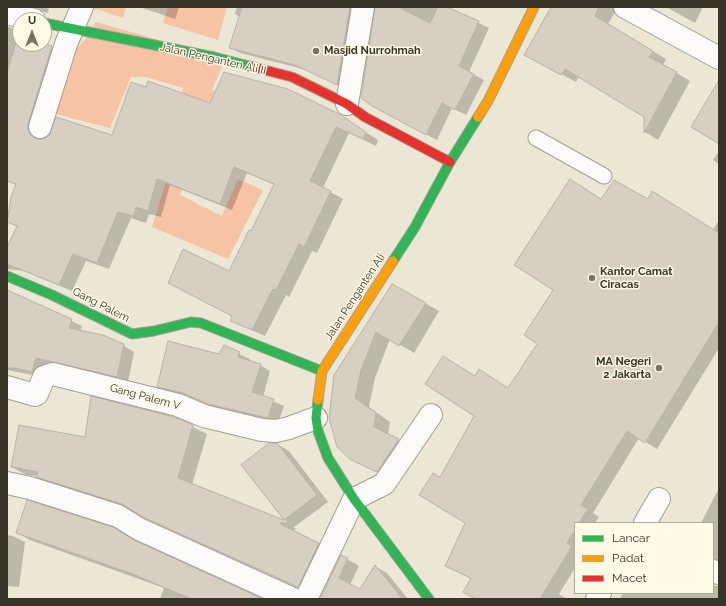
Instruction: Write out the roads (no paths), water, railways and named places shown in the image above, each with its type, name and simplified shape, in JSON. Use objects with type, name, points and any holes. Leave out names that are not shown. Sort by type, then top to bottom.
[{"type":"street","points":[[40,128],[66,44],[74,30],[82,7]]},
{"type":"street","points":[[347,104],[363,7]]},
{"type":"street","name":"Jalan Penganten Ali","points":[[429,599],[354,499],[328,458],[318,431],[316,418],[322,371],[363,305],[415,227],[450,162],[488,101],[534,7]]},
{"type":"street","points":[[625,7],[719,58]]},
{"type":"street","name":"Jalan Penganten Ali II","points":[[52,25],[214,57],[292,77],[347,104],[365,116],[450,162]]},
{"type":"street","name":"Gang Palem","points":[[7,276],[52,295],[121,330],[132,334],[154,331],[191,322],[201,323],[322,371]]},
{"type":"street","name":"Gang Palem V","points":[[7,387],[35,395],[37,394],[44,377],[53,374],[178,405],[204,416],[262,430],[276,431],[316,418]]},
{"type":"street","points":[[306,599],[354,499],[384,484],[431,415]]},
{"type":"street","points":[[7,483],[30,488],[118,516],[139,529],[292,599]]},
{"type":"street","points":[[646,522],[659,499]]},
{"type":"lane","points":[[536,138],[604,176]]},
{"type":"place","name":"Masjid Nurrohmah","points":[[316,51]]},
{"type":"place","name":"Kantor Camat Ciracas","points":[[592,278]]},
{"type":"place","name":"MA Negeri 2 Jakarta","points":[[659,368]]}]
